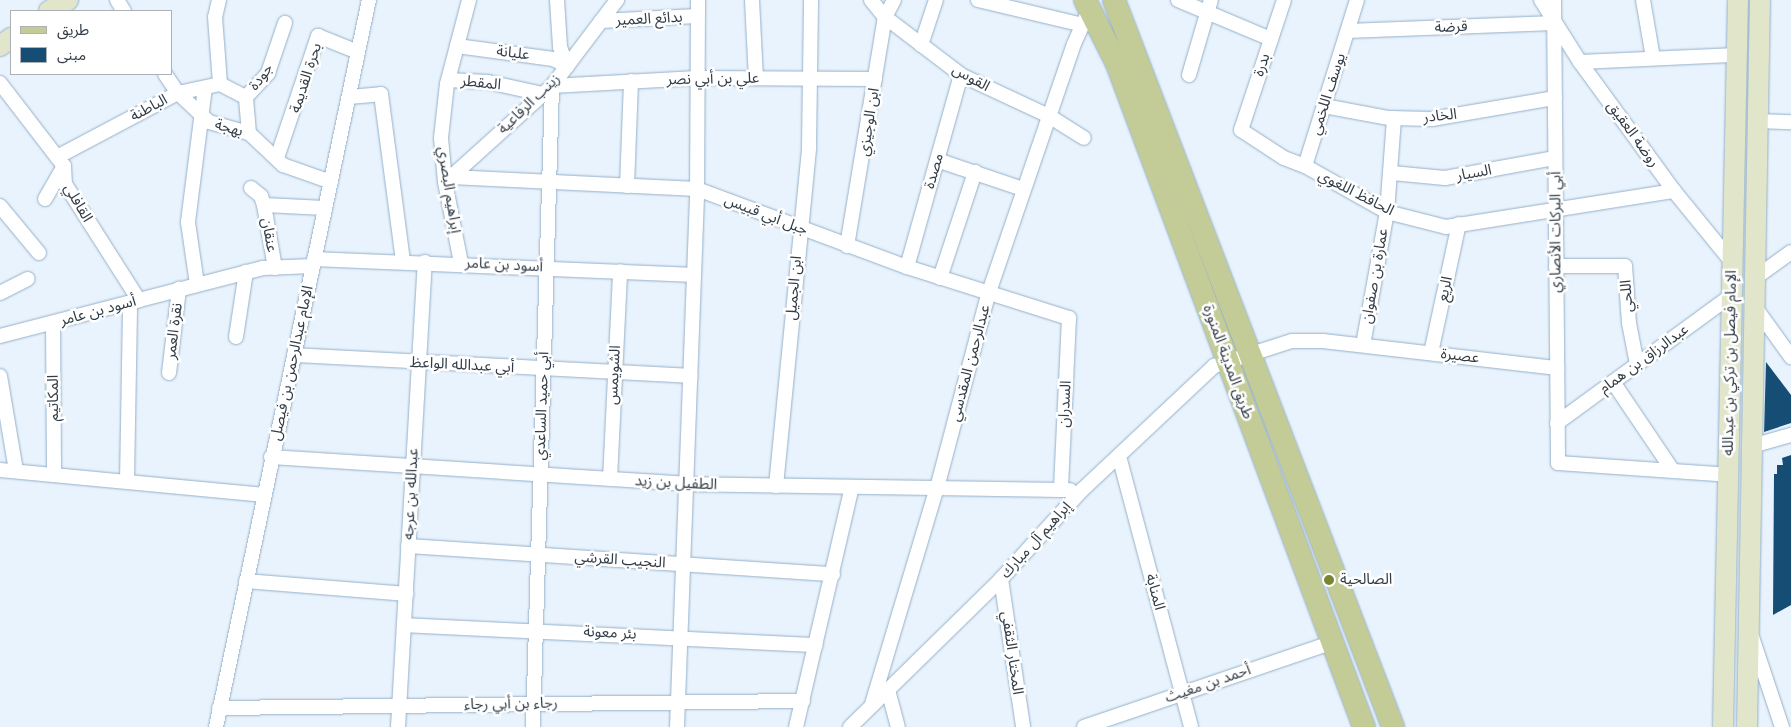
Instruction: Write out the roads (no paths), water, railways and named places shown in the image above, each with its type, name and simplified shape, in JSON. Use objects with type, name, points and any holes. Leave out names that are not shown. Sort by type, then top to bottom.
[{"type":"main road","points":[[51,10],[68,0]]},
{"type":"main road","name":"طريق المدينة المنورة","points":[[1114,0],[1252,352],[1393,727]]},
{"type":"main road","name":"الإمام فيصل بن تركي بن عبدالله","points":[[1723,727],[1738,0]]},
{"type":"main road","name":"الإمام فيصل بن تركي بن عبدالله","points":[[1746,727],[1760,0]]},
{"type":"main road","name":"طريق المدينة المنورة","points":[[1085,12],[1117,64],[1364,727]]},
{"type":"street","points":[[219,0],[215,17],[220,84],[246,97]]},
{"type":"street","name":"الإمام عبدالرحمن بن فيصل","points":[[216,727],[271,457],[369,0]]},
{"type":"street","name":"إبراهيم البصري","points":[[462,263],[445,182],[441,138],[448,80],[469,0]]},
{"type":"street","points":[[557,0],[560,47],[567,66]]},
{"type":"street","name":"زينب الرفاعية","points":[[451,177],[547,90],[617,0]]},
{"type":"street","points":[[677,727],[697,189],[698,0]]},
{"type":"street","points":[[752,0],[756,78]]},
{"type":"street","name":"ابن الجميل","points":[[776,486],[809,147],[811,0]]},
{"type":"street","name":"القوس","points":[[871,0],[885,17],[960,75],[1049,116],[1084,138]]},
{"type":"street","name":"ابن الوجيزي","points":[[847,246],[885,17],[894,0]]},
{"type":"street","points":[[921,45],[936,0]]},
{"type":"street","points":[[978,0],[1085,12]]},
{"type":"street","points":[[1178,0],[1208,6],[1270,38]]},
{"type":"street","name":"بدرة","points":[[1284,0],[1241,130],[1284,158],[1305,166]]},
{"type":"street","name":"يوسف اللخمي","points":[[1305,166],[1357,0]]},
{"type":"street","name":"روضة العقيق","points":[[1541,0],[1580,62],[1674,191],[1732,262]]},
{"type":"street","name":"أبي البركات الأنصاري","points":[[1554,0],[1558,463],[1673,471]]},
{"type":"street","points":[[1643,0],[1653,58]]},
{"type":"street","points":[[1189,75],[1208,6]]},
{"type":"street","name":"عبدالرحمن المقدسي","points":[[871,707],[937,488],[988,295],[1085,12]]},
{"type":"street","name":"بدائع العمير","points":[[601,21],[698,16]]},
{"type":"street","name":"جودة","points":[[249,133],[246,97],[268,73],[285,22]]},
{"type":"street","name":"قرضة","points":[[1348,32],[1554,23]]},
{"type":"street","name":"بحرة القديمة","points":[[277,158],[318,36],[358,52]]},
{"type":"street","name":"عليانة","points":[[457,46],[553,59],[567,66]]},
{"type":"street","points":[[1580,62],[1737,55]]},
{"type":"street","name":"بهجة","points":[[166,75],[178,93],[200,111],[208,122],[249,133],[283,165],[331,182]]},
{"type":"street","name":"مصدة","points":[[907,267],[960,75]]},
{"type":"street","name":"علي بن أبي نصر","points":[[547,90],[631,81],[697,78],[876,79]]},
{"type":"street","name":"المقطر","points":[[448,80],[488,82],[547,90]]},
{"type":"street","points":[[627,186],[631,81]]},
{"type":"street","name":"القافلي","points":[[0,83],[60,161],[65,184],[135,302]]},
{"type":"street","name":"الباطنة","points":[[60,161],[178,93],[220,84]]},
{"type":"street","points":[[196,284],[188,222],[200,111],[205,88]]},
{"type":"street","name":"أبي حميد الساعدي","points":[[533,727],[549,183],[547,90]]},
{"type":"street","points":[[348,97],[381,94],[403,261]]},
{"type":"street","name":"الخادر","points":[[1324,106],[1394,118],[1432,119],[1555,98]]},
{"type":"street","name":"عمارة بن صفوان","points":[[1363,345],[1387,212],[1392,173],[1394,118]]},
{"type":"street","points":[[1758,121],[1791,122]]},
{"type":"street","name":"السيار","points":[[1392,173],[1444,178],[1555,158]]},
{"type":"street","points":[[937,160],[1023,189]]},
{"type":"street","points":[[45,199],[60,161]]},
{"type":"street","name":"الحافظ اللغوي","points":[[1305,166],[1387,212],[1446,227],[1674,191]]},
{"type":"street","points":[[940,278],[975,172]]},
{"type":"street","name":"جبل أبي قبيس","points":[[451,177],[697,189],[907,267],[988,295],[1069,318]]},
{"type":"street","points":[[251,188],[261,196],[264,204]]},
{"type":"street","name":"عنقان","points":[[275,268],[264,204],[325,208]]},
{"type":"street","points":[[0,206],[39,253]]},
{"type":"street","name":"الريع","points":[[1431,353],[1459,224]]},
{"type":"street","points":[[1755,278],[1791,252]]},
{"type":"street","name":"أسود بن عامر","points":[[0,336],[246,272],[314,262],[403,261],[462,263],[694,275]]},
{"type":"street","name":"عبدالله بن عرجه","points":[[398,727],[425,262]]},
{"type":"street","name":"اللحي","points":[[1556,266],[1625,266],[1629,323],[1637,364]]},
{"type":"street","name":"الشويمس","points":[[610,479],[620,271]]},
{"type":"street","points":[[236,336],[246,272]]},
{"type":"street","points":[[0,293],[28,279]]},
{"type":"street","name":"نقرة العمر","points":[[169,373],[179,289]]},
{"type":"street","name":"عبدالرزاق بن همام","points":[[1557,423],[1732,295]]},
{"type":"street","points":[[127,481],[135,302]]},
{"type":"street","points":[[1754,308],[1791,357]]},
{"type":"street","name":"السدران","points":[[1061,490],[1069,318]]},
{"type":"street","name":"المكاتيم","points":[[53,323],[54,474]]},
{"type":"street","name":"عصيرة","points":[[1252,352],[1292,341],[1363,345],[1557,368]]},
{"type":"street","name":"إبراهيم آل مبارك","points":[[850,727],[1001,579],[1082,490],[1207,372],[1227,360],[1252,352]]},
{"type":"street","name":"أبي عبدالله الواعظ","points":[[294,355],[690,376]]},
{"type":"street","points":[[0,376],[16,471]]},
{"type":"street","points":[[1613,382],[1673,471],[1728,475]]},
{"type":"street","points":[[1752,446],[1791,435]]},
{"type":"street","name":"المنابة","points":[[1119,456],[1191,727]]},
{"type":"street","name":"الطفيل بن زيد","points":[[271,457],[412,464],[686,484],[1082,490]]},
{"type":"street","points":[[0,470],[264,495]]},
{"type":"street","points":[[796,727],[852,487]]},
{"type":"street","name":"النجيب القرشي","points":[[408,546],[833,574]]},
{"type":"street","name":"المختار الثقفي","points":[[1001,579],[1023,727]]},
{"type":"street","points":[[246,581],[406,594]]},
{"type":"street","points":[[1748,624],[1782,727]]},
{"type":"street","name":"بئر معونة","points":[[404,625],[536,629],[816,645]]},
{"type":"street","name":"أحمد بن مغيث","points":[[1084,727],[1333,642]]},
{"type":"street","points":[[888,690],[898,727]]},
{"type":"street","name":"رجاء بن أبي رجاء","points":[[220,708],[803,701]]},
{"type":"place","name":"الصالحية","points":[[1329,580]]}]
